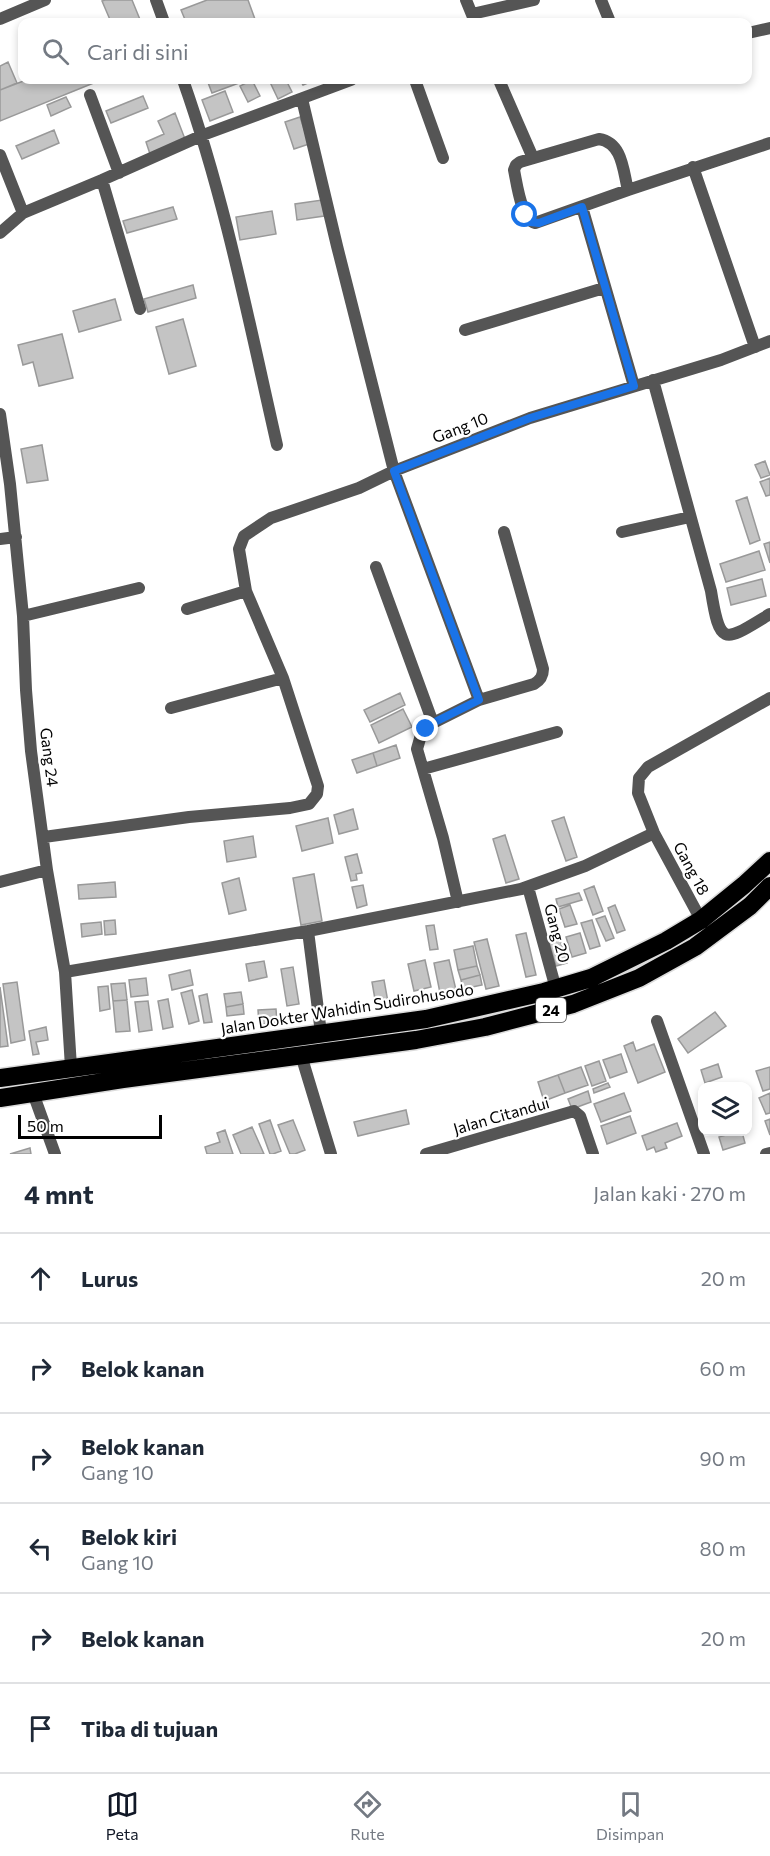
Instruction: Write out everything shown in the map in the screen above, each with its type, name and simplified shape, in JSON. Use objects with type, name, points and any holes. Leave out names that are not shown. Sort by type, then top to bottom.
[{"type":"highway","name":"Jalan Dokter Wahidin Sudirohusodo","points":[[0,1078],[426,1018],[489,1006],[555,989],[591,978],[632,959],[701,920],[770,861]]},
{"type":"highway","name":"24","points":[[0,1098],[123,1079],[416,1040],[485,1027],[573,1004],[639,978],[694,947],[750,906],[770,886]]},
{"type":"street","points":[[0,19],[45,0]]},
{"type":"street","points":[[156,0],[163,18]]},
{"type":"street","points":[[466,0],[473,18],[534,0]]},
{"type":"street","points":[[601,0],[608,18]]},
{"type":"street","points":[[752,32],[770,28]]},
{"type":"street","points":[[184,84],[203,135],[225,218],[277,445]]},
{"type":"street","points":[[0,233],[23,213],[203,135],[341,84]]},
{"type":"street","points":[[416,84],[443,158]]},
{"type":"street","points":[[501,84],[533,158]]},
{"type":"street","points":[[90,95],[119,173]]},
{"type":"street","points":[[302,99],[394,471],[479,700]]},
{"type":"street","points":[[628,190],[619,152],[605,140],[599,139],[520,162],[514,170],[524,212],[530,222],[539,223],[693,167],[770,142]]},
{"type":"street","points":[[0,155],[23,213]]},
{"type":"street","points":[[693,167],[755,346]]},
{"type":"street","points":[[102,180],[140,309]]},
{"type":"street","points":[[582,207],[634,386]]},
{"type":"street","points":[[465,330],[604,288]]},
{"type":"street","name":"Gang 10","points":[[44,837],[189,817],[290,808],[309,804],[317,794],[318,786],[283,678],[246,591],[239,549],[244,536],[271,518],[358,488],[394,471],[530,418],[721,360],[770,341]]},
{"type":"street","points":[[653,380],[711,591],[715,619],[720,630],[723,634],[739,633],[770,614]]},
{"type":"street","name":"Gang 24","points":[[0,414],[16,537],[29,731],[47,870],[65,972],[71,1067]]},
{"type":"street","points":[[622,532],[690,517]]},
{"type":"street","points":[[458,902],[443,838],[417,749],[418,740],[433,723],[479,700],[534,684],[543,676],[543,669],[504,532]]},
{"type":"street","points":[[0,539],[16,537]]},
{"type":"street","points":[[376,567],[433,723]]},
{"type":"street","points":[[23,616],[139,588]]},
{"type":"street","points":[[186,609],[246,591]]},
{"type":"street","points":[[171,708],[283,678]]},
{"type":"street","name":"Gang 18","points":[[701,920],[654,833],[638,793],[639,778],[648,766],[770,698]]},
{"type":"street","points":[[423,769],[557,732]]},
{"type":"street","points":[[65,972],[308,931],[528,887],[585,866],[654,833]]},
{"type":"street","points":[[0,882],[47,870]]},
{"type":"street","name":"Gang 20","points":[[528,887],[555,989]]},
{"type":"street","points":[[308,931],[321,1033]]},
{"type":"street","points":[[657,1021],[704,1154]]},
{"type":"street","points":[[301,1055],[331,1154]]},
{"type":"street","points":[[33,1093],[55,1154]]},
{"type":"street","name":"Jalan Citandui","points":[[426,1154],[572,1112],[580,1116],[592,1154]]},
{"type":"building","points":[[132,0],[139,18],[109,18],[102,1]]},
{"type":"building","points":[[207,0],[248,0],[255,18],[184,18],[181,10]]},
{"type":"building","points":[[8,62],[17,83],[0,90],[0,66]]},
{"type":"building","points":[[18,83],[91,84],[0,121],[0,90]]},
{"type":"building","points":[[209,84],[236,84],[212,93]]},
{"type":"building","points":[[254,84],[260,96],[248,102],[240,86]]},
{"type":"building","points":[[271,84],[288,84],[292,92],[278,99]]},
{"type":"building","points":[[225,91],[233,112],[210,121],[202,100]]},
{"type":"building","points":[[143,96],[148,108],[111,123],[106,111]]},
{"type":"building","points":[[66,97],[71,107],[51,116],[47,105]]},
{"type":"building","points":[[175,113],[185,139],[150,154],[146,142],[164,134],[158,121]]},
{"type":"building","points":[[300,117],[309,144],[294,149],[285,122]]},
{"type":"building","points":[[54,130],[59,143],[22,159],[16,146]]},
{"type":"building","points":[[322,200],[324,216],[297,220],[295,204]]},
{"type":"building","points":[[173,207],[177,219],[127,233],[123,221]]},
{"type":"building","points":[[272,211],[276,234],[240,240],[236,217]]},
{"type":"building","points":[[193,285],[196,298],[148,312],[144,299]]},
{"type":"building","points":[[115,299],[121,320],[79,332],[73,311]]},
{"type":"building","points":[[183,319],[196,366],[169,374],[156,327]]},
{"type":"building","points":[[62,334],[73,378],[39,386],[33,362],[23,365],[18,345]]},
{"type":"building","points":[[42,445],[48,480],[27,483],[21,449]]},
{"type":"building","points":[[765,461],[770,475],[761,478],[755,465]]},
{"type":"building","points":[[770,478],[770,495],[766,496],[760,482]]},
{"type":"building","points":[[747,497],[760,540],[750,544],[736,501]]},
{"type":"building","points":[[770,542],[770,563],[764,544]]},
{"type":"building","points":[[759,551],[765,570],[726,582],[720,564]]},
{"type":"building","points":[[762,579],[766,596],[731,605],[727,588]]},
{"type":"building","points":[[400,693],[405,705],[370,722],[364,710]]},
{"type":"building","points":[[403,709],[412,727],[379,743],[371,725]]},
{"type":"building","points":[[396,745],[400,758],[377,766],[373,753]]},
{"type":"building","points":[[373,753],[377,766],[357,773],[352,760]]},
{"type":"building","points":[[353,809],[358,829],[339,834],[334,815]]},
{"type":"building","points":[[564,817],[577,857],[566,861],[552,821]]},
{"type":"building","points":[[328,818],[333,843],[302,851],[296,826]]},
{"type":"building","points":[[505,835],[519,879],[506,883],[493,839]]},
{"type":"building","points":[[253,836],[256,857],[227,862],[224,841]]},
{"type":"building","points":[[357,854],[362,873],[356,874],[357,880],[351,881],[345,857]]},
{"type":"building","points":[[314,874],[322,921],[301,925],[293,878]]},
{"type":"building","points":[[239,878],[246,910],[229,914],[222,883]]},
{"type":"building","points":[[115,882],[116,897],[79,899],[78,885]]},
{"type":"building","points":[[363,885],[367,905],[357,908],[352,887]]},
{"type":"building","points":[[594,886],[603,911],[593,915],[584,890]]},
{"type":"building","points":[[579,893],[582,900],[558,907],[556,899]]},
{"type":"building","points":[[570,905],[577,924],[565,927],[559,909]]},
{"type":"building","points":[[615,905],[625,930],[617,933],[608,908]]},
{"type":"building","points":[[605,916],[614,938],[606,941],[596,919]]},
{"type":"building","points":[[115,920],[116,934],[105,935],[104,921]]},
{"type":"building","points":[[592,920],[600,946],[590,949],[581,923]]},
{"type":"building","points":[[101,922],[102,934],[82,937],[81,924]]},
{"type":"building","points":[[434,925],[438,949],[430,950],[426,926]]},
{"type":"building","points":[[526,933],[536,975],[526,977],[516,935]]},
{"type":"building","points":[[580,933],[586,953],[572,957],[566,937]]},
{"type":"building","points":[[487,939],[499,986],[486,989],[474,942]]},
{"type":"building","points":[[560,939],[567,963],[556,966],[549,942]]},
{"type":"building","points":[[473,946],[477,966],[458,970],[454,950]]},
{"type":"building","points":[[425,960],[431,987],[414,991],[408,964]]},
{"type":"building","points":[[449,960],[456,990],[440,993],[434,963]]},
{"type":"building","points":[[264,961],[267,977],[249,981],[246,964]]},
{"type":"building","points":[[477,966],[480,975],[461,980],[458,970]]},
{"type":"building","points":[[293,967],[299,1004],[287,1006],[281,969]]},
{"type":"building","points":[[190,970],[193,985],[172,990],[169,975]]},
{"type":"building","points":[[480,975],[482,985],[463,989],[461,980]]},
{"type":"building","points":[[146,978],[148,995],[131,997],[129,980]]},
{"type":"building","points":[[384,980],[388,1002],[376,1005],[372,982]]},
{"type":"building","points":[[17,982],[25,1040],[11,1043],[3,984]]},
{"type":"building","points":[[125,983],[127,1000],[113,1001],[111,984]]},
{"type":"building","points":[[108,986],[110,1009],[100,1011],[98,987]]},
{"type":"building","points":[[0,987],[8,1046],[0,1047]]},
{"type":"building","points":[[192,990],[199,1021],[189,1024],[181,993]]},
{"type":"building","points":[[241,992],[243,1004],[226,1007],[224,994]]},
{"type":"building","points":[[207,994],[212,1022],[204,1023],[199,996]]},
{"type":"building","points":[[168,999],[173,1027],[163,1029],[158,1001]]},
{"type":"building","points":[[127,1000],[130,1031],[116,1032],[113,1001]]},
{"type":"building","points":[[148,1001],[152,1030],[139,1032],[135,1002]]},
{"type":"building","points":[[243,1004],[244,1014],[227,1016],[226,1007]]},
{"type":"building","points":[[276,1009],[277,1023],[259,1024],[258,1010]]},
{"type":"building","points":[[715,1012],[726,1026],[688,1053],[678,1039]]},
{"type":"building","points":[[46,1027],[48,1040],[36,1042],[39,1054],[33,1055],[29,1031]]},
{"type":"building","points":[[633,1042],[636,1051],[654,1044],[665,1072],[638,1083],[624,1046]]},
{"type":"building","points":[[621,1054],[627,1072],[610,1078],[603,1060]]},
{"type":"building","points":[[599,1061],[606,1081],[592,1086],[585,1066]]},
{"type":"building","points":[[718,1064],[722,1077],[705,1082],[701,1070]]},
{"type":"building","points":[[581,1067],[588,1085],[565,1093],[558,1075]]},
{"type":"building","points":[[770,1067],[770,1089],[763,1091],[756,1071]]},
{"type":"building","points":[[558,1075],[565,1093],[544,1101],[538,1082]]},
{"type":"building","points":[[608,1083],[610,1087],[594,1093],[593,1089]]},
{"type":"building","points":[[588,1091],[591,1102],[572,1109],[568,1099]]},
{"type":"building","points":[[624,1093],[631,1111],[601,1122],[594,1104]]},
{"type":"building","points":[[770,1093],[770,1113],[766,1114],[759,1098]]},
{"type":"building","points":[[406,1110],[409,1124],[358,1136],[354,1122]]},
{"type":"building","points":[[630,1116],[636,1133],[607,1144],[601,1126]]},
{"type":"building","points":[[770,1119],[770,1135],[765,1121]]},
{"type":"building","points":[[270,1120],[281,1151],[273,1154],[270,1154],[259,1124]]},
{"type":"building","points":[[293,1120],[305,1150],[290,1154],[278,1125]]},
{"type":"building","points":[[677,1123],[682,1136],[665,1143],[667,1148],[656,1152],[654,1147],[647,1150],[642,1136]]},
{"type":"building","points":[[252,1127],[264,1154],[241,1154],[233,1135]]},
{"type":"building","points":[[225,1130],[233,1154],[207,1154],[205,1147],[220,1142],[217,1133]]},
{"type":"building","points":[[743,1136],[745,1143],[723,1150],[719,1137]]},
{"type":"building","points":[[30,1148],[31,1154],[10,1154]]},
{"type":"route","points":[[426,729],[433,723],[479,700],[394,471],[530,418],[634,386],[582,207],[539,223],[530,222],[525,215]]}]
